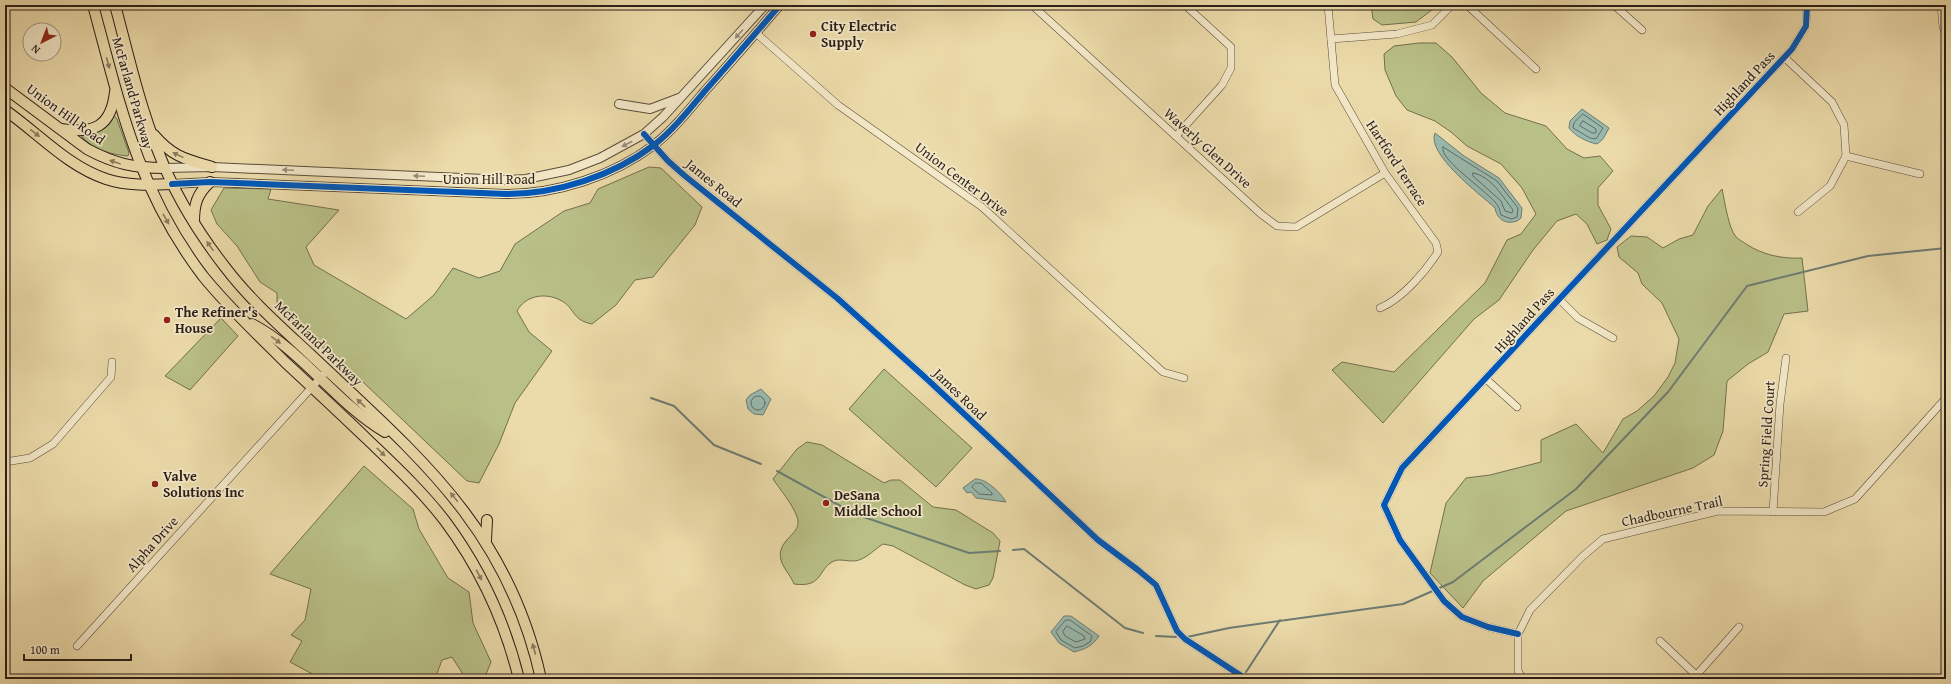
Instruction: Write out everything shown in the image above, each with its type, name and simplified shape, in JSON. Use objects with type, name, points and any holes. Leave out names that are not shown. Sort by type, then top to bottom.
[{"type":"main road","name":"McFarland Parkway","points":[[93,5],[128,134],[148,185],[168,222],[193,261],[212,286],[242,320],[415,486],[452,531],[474,565],[494,604],[509,643],[518,679]]},
{"type":"main road","name":"McFarland Parkway","points":[[115,5],[151,132],[172,184],[194,224],[222,264],[243,289],[400,439],[446,488],[486,542],[501,568],[519,606],[533,646],[541,679]]},
{"type":"main road","name":"Union Hill Road","points":[[5,88],[60,129],[100,156],[125,165],[141,168],[165,168]]},
{"type":"main road","points":[[60,129],[81,131],[90,130],[101,125],[110,112],[115,88]]},
{"type":"main road","name":"Union Hill Road","points":[[5,110],[72,161],[94,174],[117,182],[148,185],[172,184]]},
{"type":"main road","points":[[151,132],[165,147],[179,157],[212,167]]},
{"type":"main road","points":[[194,224],[195,203],[198,195],[210,182]]},
{"type":"main road","points":[[242,320],[262,330],[281,343],[350,408],[368,421],[400,439]]},
{"type":"main road","points":[[486,542],[487,520]]},
{"type":"street","name":"Union Hill Road","points":[[165,168],[212,167],[507,180],[526,179],[569,170],[594,160],[644,134],[681,97],[765,5]]},
{"type":"street","name":"Union Hill Road","points":[[172,184],[210,182],[526,194],[562,186],[601,174],[630,161],[654,145],[677,123],[780,5]]},
{"type":"street","name":"Waverly Glen Drive","points":[[1032,5],[1261,214],[1277,226],[1296,227],[1385,173]]},
{"type":"street","points":[[1176,136],[1222,85],[1232,68],[1231,47],[1185,5]]},
{"type":"street","name":"Hartford Terrace","points":[[1328,5],[1335,85],[1385,173],[1436,244],[1438,252],[1432,261],[1393,303],[1380,308]]},
{"type":"street","points":[[1331,39],[1398,34],[1432,25],[1452,5]]},
{"type":"street","points":[[1467,5],[1536,69]]},
{"type":"street","points":[[1614,5],[1642,30]]},
{"type":"street","name":"Highland Pass","points":[[1518,634],[1488,627],[1462,617],[1444,601],[1400,540],[1384,505],[1402,468],[1792,49],[1806,26],[1807,5]]},
{"type":"street","points":[[1941,5],[1943,27],[1946,34]]},
{"type":"street","name":"Union Center Drive","points":[[756,33],[838,105],[982,207],[1163,372],[1184,378]]},
{"type":"street","points":[[1784,57],[1832,102],[1844,125],[1846,156],[1830,186],[1798,212]]},
{"type":"street","points":[[619,104],[650,108],[681,97]]},
{"type":"street","name":"James Road","points":[[644,134],[685,176],[777,249],[882,337],[1098,540],[1156,585],[1177,631],[1184,640],[1246,679]]},
{"type":"street","points":[[1846,156],[1920,174]]},
{"type":"street","points":[[1559,299],[1578,318],[1613,338]]},
{"type":"street","name":"Spring Field Court","points":[[1774,512],[1780,404],[1786,358]]},
{"type":"street","points":[[5,462],[30,458],[53,444],[111,377],[112,362]]},
{"type":"street","name":"Alpha Drive","points":[[77,646],[327,370]]},
{"type":"street","points":[[1486,379],[1517,407]]},
{"type":"street","name":"Chadbourne Trail","points":[[1523,679],[1518,671],[1518,634],[1530,610],[1583,556],[1603,539],[1718,511],[1824,512],[1855,499],[1946,398]]},
{"type":"street","points":[[1660,641],[1694,677],[1739,627]]},
{"type":"green space","points":[[1371,5],[1434,5],[1433,9],[1416,22],[1382,25],[1373,19]]},
{"type":"green space","points":[[1419,43],[1436,43],[1452,57],[1481,93],[1505,113],[1546,126],[1567,149],[1584,158],[1600,156],[1613,171],[1598,188],[1598,205],[1611,229],[1607,240],[1597,244],[1587,224],[1576,214],[1557,221],[1533,250],[1499,300],[1474,319],[1383,423],[1332,370],[1342,362],[1394,372],[1485,283],[1507,240],[1521,234],[1536,214],[1522,188],[1501,164],[1467,146],[1435,121],[1407,110],[1396,96],[1385,70],[1384,54],[1394,46]]},
{"type":"green space","points":[[113,114],[117,119],[129,153],[128,156],[103,151],[82,137],[83,135],[94,132]]},
{"type":"green space","points":[[649,167],[661,168],[702,207],[695,225],[653,277],[635,280],[616,305],[592,324],[580,320],[565,303],[548,296],[530,299],[520,306],[517,311],[529,332],[552,351],[515,403],[499,444],[479,483],[467,481],[364,383],[277,308],[277,293],[260,282],[237,246],[217,224],[211,210],[224,188],[271,189],[268,199],[339,210],[306,247],[314,265],[406,319],[434,295],[453,268],[479,278],[500,271],[515,244],[564,211],[590,203],[598,189]]},
{"type":"green space","points":[[1722,189],[1729,221],[1733,233],[1737,238],[1752,248],[1766,254],[1787,258],[1802,258],[1808,311],[1784,314],[1768,352],[1748,364],[1727,381],[1723,431],[1714,455],[1693,468],[1566,511],[1483,581],[1463,608],[1430,573],[1446,503],[1466,478],[1490,475],[1541,462],[1541,440],[1576,424],[1603,453],[1623,419],[1637,411],[1654,396],[1668,377],[1675,363],[1679,339],[1662,303],[1642,284],[1638,273],[1619,257],[1617,247],[1631,236],[1647,237],[1663,248],[1679,239],[1693,235],[1708,206]]},
{"type":"green space","points":[[221,318],[238,336],[190,390],[165,376]]},
{"type":"green space","points":[[884,369],[972,448],[936,487],[849,409]]},
{"type":"green space","points":[[807,442],[822,445],[884,483],[891,480],[900,480],[933,507],[956,510],[993,533],[1000,541],[993,578],[989,585],[976,589],[965,585],[893,546],[883,544],[862,559],[853,561],[834,561],[829,564],[815,581],[811,583],[794,584],[782,563],[780,553],[784,543],[797,527],[797,517],[792,506],[773,479],[797,449]]},
{"type":"green space","points":[[364,466],[413,509],[419,529],[448,578],[469,592],[473,623],[491,662],[484,679],[466,679],[452,657],[442,660],[435,679],[317,679],[316,676],[290,662],[302,641],[291,635],[305,620],[311,589],[270,574]]},
{"type":"water","points":[[1582,109],[1609,128],[1603,139],[1597,144],[1589,142],[1574,134],[1569,128],[1570,121]]},
{"type":"water","points":[[1435,133],[1464,156],[1499,178],[1522,208],[1521,218],[1513,222],[1505,222],[1502,220],[1495,208],[1467,184],[1438,152],[1434,142]]},
{"type":"water","points":[[761,389],[771,399],[763,415],[754,414],[748,409],[746,400],[750,395]]},
{"type":"water","points":[[975,479],[988,483],[1001,494],[1006,502],[976,498],[971,492],[967,493],[963,488]]},
{"type":"water","points":[[1064,616],[1071,616],[1099,636],[1088,647],[1074,652],[1059,643],[1051,632]]},
{"type":"waterway","points":[[1187,637],[1229,628],[1403,604],[1453,582],[1576,489],[1668,392],[1747,286],[1868,256],[1946,248]]},
{"type":"waterway","points":[[651,398],[674,406],[714,445],[761,464]]},
{"type":"waterway","points":[[777,471],[855,514],[969,553],[1000,551]]},
{"type":"waterway","points":[[1013,550],[1024,549],[1125,628],[1143,633]]},
{"type":"waterway","points":[[1246,672],[1280,620]]},
{"type":"waterway","points":[[1156,636],[1176,637]]},
{"type":"cycle path","points":[[172,184],[210,182],[506,194],[545,191],[564,187],[584,181],[621,166],[654,145],[680,120],[780,5]]},
{"type":"cycle path","points":[[1518,634],[1488,627],[1462,617],[1444,601],[1400,540],[1384,505],[1402,468],[1792,49],[1806,26],[1807,5]]},
{"type":"cycle path","points":[[644,134],[668,161],[685,176],[837,298],[928,380],[1098,540],[1156,585],[1177,631],[1185,639],[1246,679]]},
{"type":"place","name":"City Electric Supply","points":[[813,34]]},
{"type":"place","name":"The Refiner's House","points":[[167,320]]},
{"type":"place","name":"Valve Solutions Inc","points":[[155,484]]},
{"type":"place","name":"DeSana Middle School","points":[[826,503]]}]
